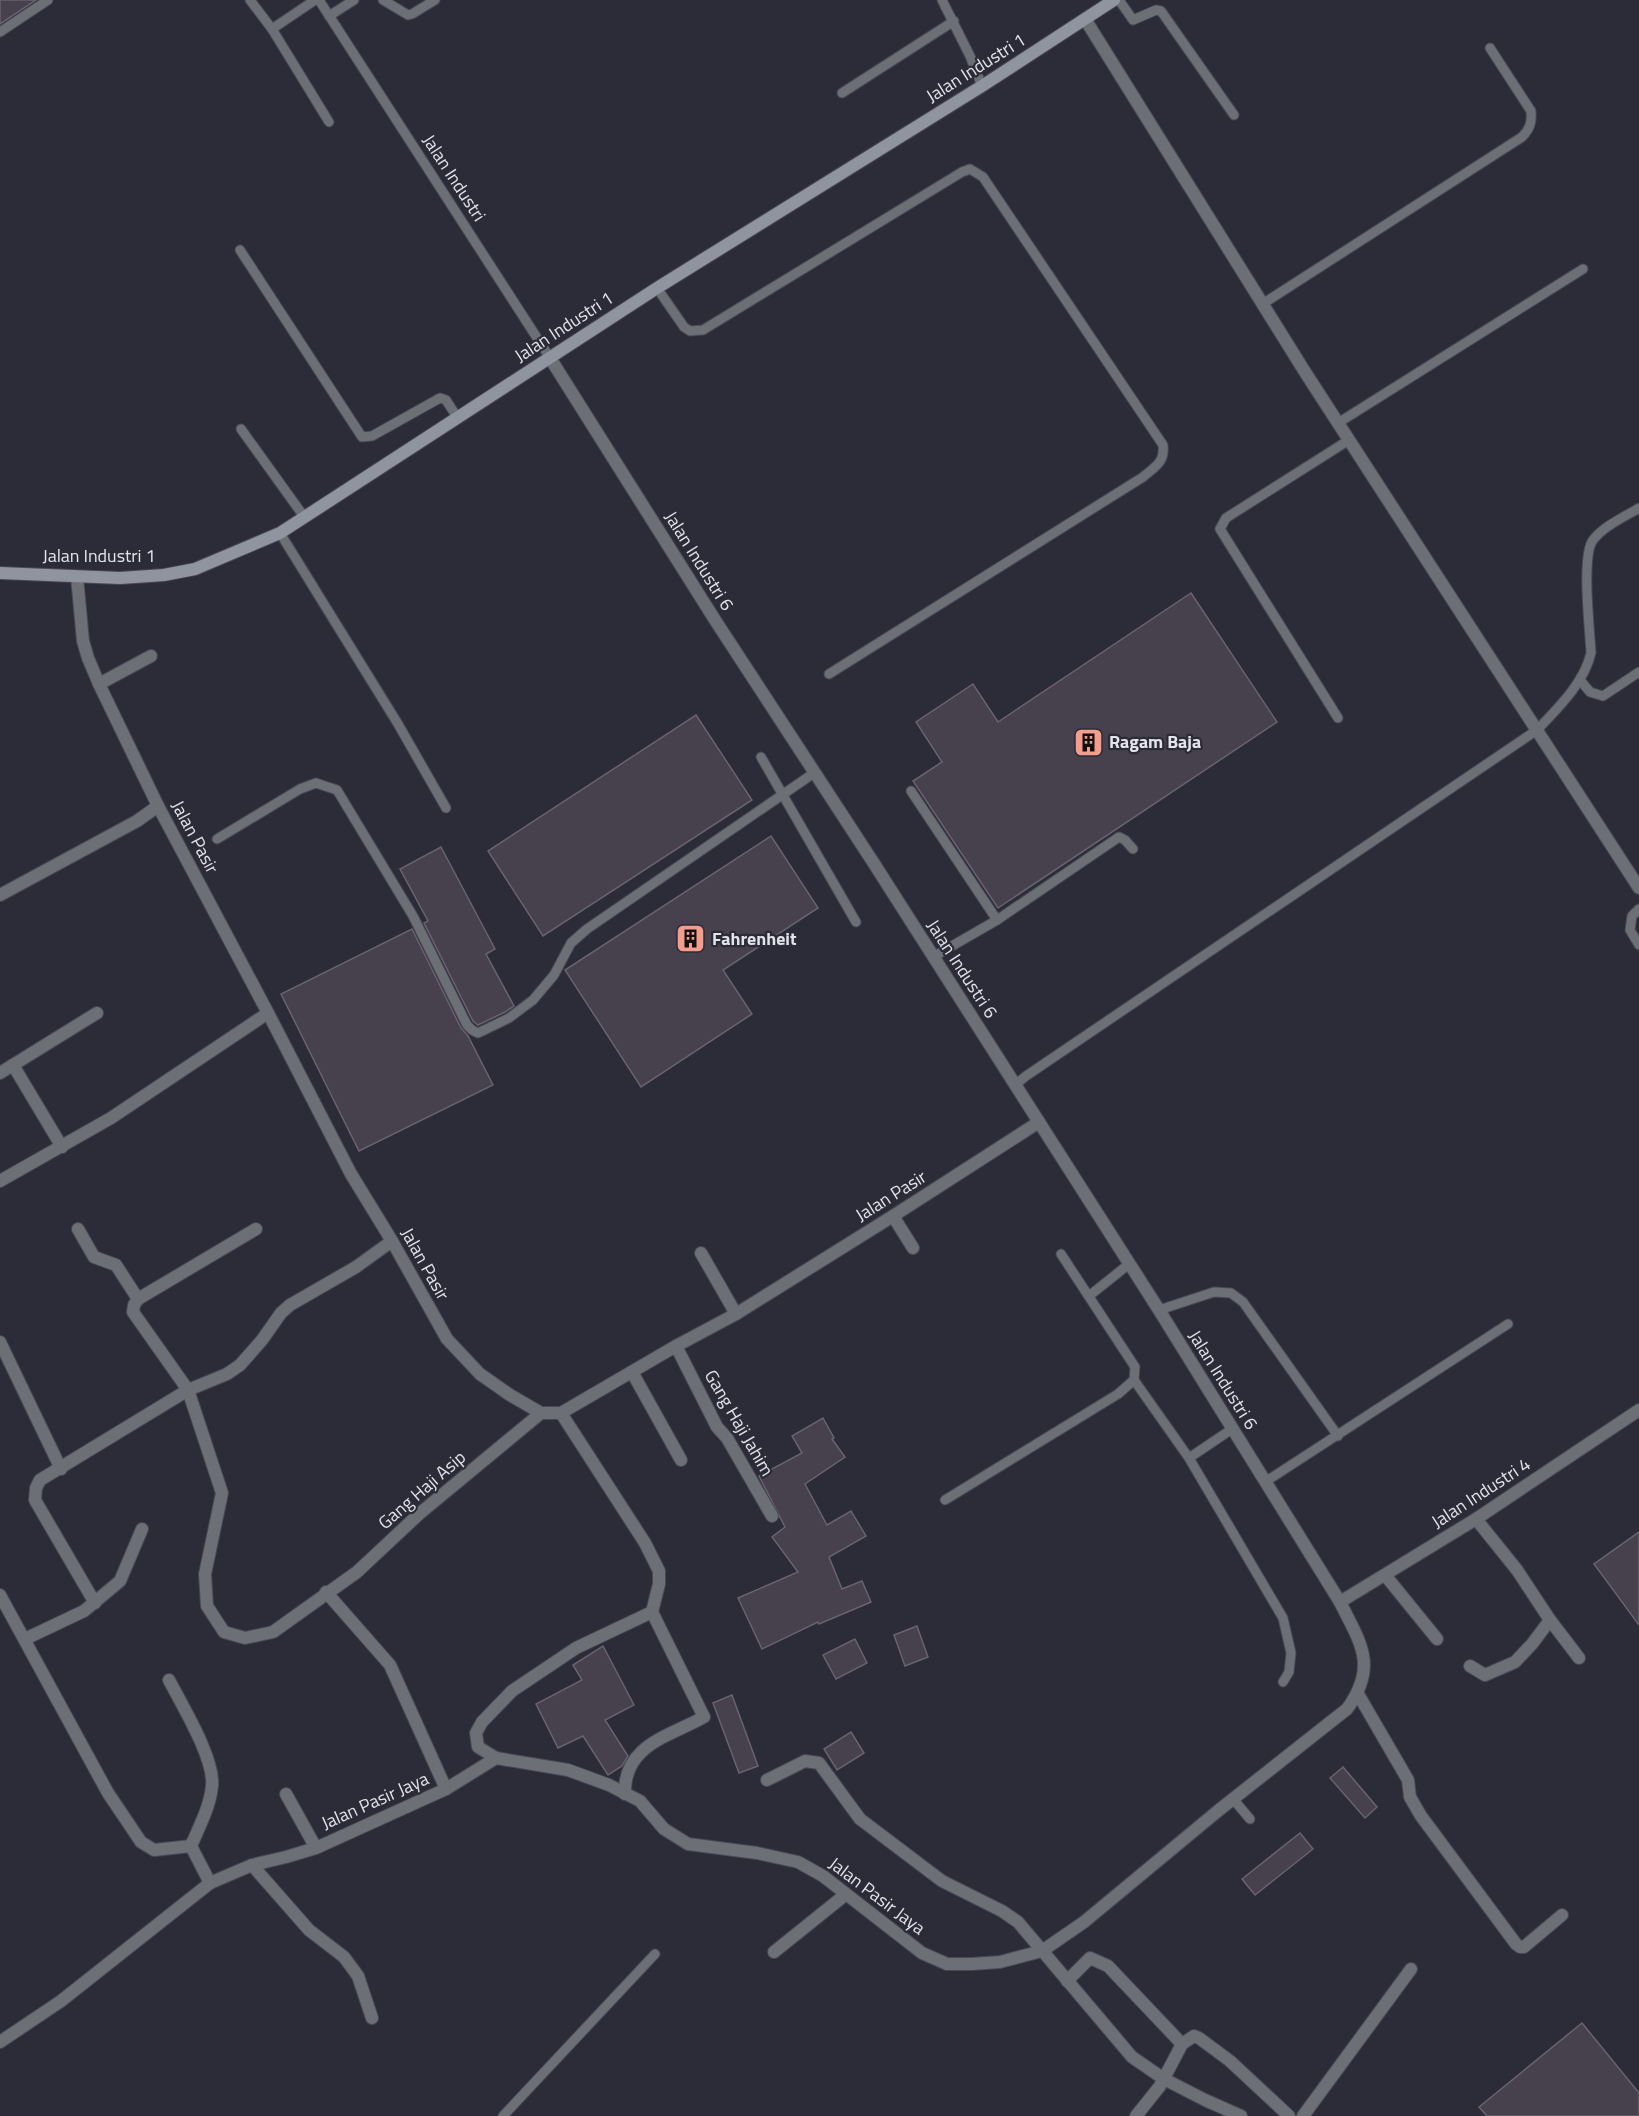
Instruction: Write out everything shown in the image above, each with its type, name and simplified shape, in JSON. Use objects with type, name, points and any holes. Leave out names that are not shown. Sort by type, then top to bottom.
[{"type":"street","name":"Jalan Industri 1","points":[[0,573],[120,578],[164,574],[195,569],[280,533],[657,288],[982,86],[1114,0]]},
{"type":"street","points":[[1085,19],[1338,423],[1639,888]]},
{"type":"street","name":"Jalan Industri 6","points":[[550,358],[708,610],[1159,1310],[1340,1602]]},
{"type":"street","name":"Jalan Pasir","points":[[77,577],[83,641],[99,684],[158,806],[351,1174],[392,1240],[447,1339],[480,1374],[541,1413]]},
{"type":"street","points":[[99,684],[151,656]]},
{"type":"street","points":[[0,895],[137,821],[158,806]]},
{"type":"street","points":[[0,1181],[111,1118],[268,1012]]},
{"type":"street","points":[[0,1073],[98,1013]]},
{"type":"street","points":[[13,1065],[62,1147]]},
{"type":"street","name":"Jalan Pasir","points":[[561,1413],[736,1314],[1039,1122]]},
{"type":"street","points":[[893,1216],[913,1248]]},
{"type":"street","points":[[78,1229],[94,1257],[116,1265],[138,1299],[256,1229]]},
{"type":"street","points":[[95,1603],[35,1500],[36,1488],[40,1480],[188,1390],[218,1379],[240,1365],[290,1305],[356,1267],[392,1240]]},
{"type":"street","points":[[701,1253],[736,1314]]},
{"type":"street","name":"Gang Haji Asip","points":[[138,1299],[133,1312],[188,1390],[222,1493],[205,1574],[207,1606],[224,1632],[245,1638],[273,1632],[357,1572],[419,1514],[541,1413]]},
{"type":"street","points":[[0,1342],[61,1469]]},
{"type":"street","name":"Gang Haji Jahim","points":[[676,1346],[717,1427],[727,1437],[772,1516]]},
{"type":"street","points":[[632,1372],[681,1460]]},
{"type":"street","name":"Jalan Industri 4","points":[[1340,1602],[1476,1519],[1639,1410]]},
{"type":"street","points":[[541,1413],[561,1413],[645,1543],[659,1571],[659,1584],[652,1612],[704,1716],[671,1731],[644,1750],[628,1770],[625,1779],[625,1794]]},
{"type":"street","points":[[1476,1519],[1517,1570],[1550,1620],[1579,1658]]},
{"type":"street","points":[[24,1640],[84,1611],[120,1581],[142,1529]]},
{"type":"street","points":[[1385,1575],[1437,1639]]},
{"type":"street","points":[[326,1592],[390,1665],[446,1789]]},
{"type":"street","points":[[0,1595],[108,1793],[141,1842],[154,1850],[191,1846]]},
{"type":"street","name":"Jalan Pasir Jaya","points":[[0,2042],[61,2001],[210,1883],[252,1865],[315,1848],[446,1789],[496,1758],[568,1770],[609,1785],[640,1801],[664,1829],[688,1844],[757,1853],[798,1862],[823,1876],[922,1953],[947,1964],[1000,1962],[1042,1951],[1084,1922],[1233,1799],[1347,1709],[1358,1694],[1365,1669],[1362,1646],[1340,1602]]},
{"type":"street","points":[[496,1758],[478,1747],[476,1733],[482,1722],[512,1691],[576,1648],[652,1612]]},
{"type":"street","points":[[1470,1666],[1485,1675],[1515,1662],[1550,1620]]},
{"type":"street","points":[[169,1680],[209,1760],[213,1783],[209,1805],[191,1846]]},
{"type":"street","points":[[1358,1694],[1408,1780],[1410,1797],[1421,1816],[1516,1944],[1524,1947],[1562,1915]]},
{"type":"street","points":[[766,1780],[805,1761],[819,1763],[860,1819],[942,1881],[1002,1911],[1018,1922],[1132,2057],[1164,2079],[1241,2116]]},
{"type":"street","points":[[286,1794],[315,1848]]},
{"type":"street","points":[[191,1846],[210,1883]]},
{"type":"street","points":[[252,1865],[309,1930],[344,1957],[358,1976],[372,2018]]},
{"type":"street","points":[[774,1952],[845,1895]]},
{"type":"street","points":[[1067,1981],[1090,1958],[1108,1966],[1182,2044]]},
{"type":"street","points":[[1303,2116],[1411,1969]]},
{"type":"street","points":[[1136,2116],[1164,2079],[1182,2044],[1194,2037],[1199,2038],[1230,2061],[1289,2116]]},
{"type":"lane","points":[[0,32],[48,0]]},
{"type":"lane","points":[[250,0],[272,29],[329,122]]},
{"type":"lane","points":[[272,29],[317,0]]},
{"type":"lane","name":"Jalan Industri","points":[[317,0],[550,358]]},
{"type":"lane","points":[[329,16],[354,0]]},
{"type":"lane","points":[[383,0],[408,15],[435,0]]},
{"type":"lane","points":[[942,0],[954,21],[982,86]]},
{"type":"lane","points":[[1119,0],[1133,20],[1156,10],[1161,11],[1234,115]]},
{"type":"lane","points":[[842,93],[954,21]]},
{"type":"lane","points":[[1264,303],[1528,131],[1532,120],[1531,111],[1490,48]]},
{"type":"lane","points":[[657,288],[684,327],[690,332],[703,330],[970,169],[983,177],[1163,445],[1164,455],[1158,465],[1143,477],[829,674]]},
{"type":"lane","points":[[240,250],[362,437],[372,436],[440,398],[446,400],[457,417]]},
{"type":"lane","points":[[1338,423],[1583,269]]},
{"type":"lane","points":[[241,429],[304,518]]},
{"type":"lane","points":[[1338,718],[1221,529],[1226,519],[1349,440]]},
{"type":"lane","points":[[1015,1085],[1537,730],[1580,680],[1588,667],[1591,653],[1586,561],[1591,542],[1607,527],[1639,508]]},
{"type":"lane","points":[[280,533],[398,724],[446,808]]},
{"type":"lane","points":[[1580,680],[1590,692],[1603,696],[1639,672]]},
{"type":"lane","points":[[761,757],[856,922]]},
{"type":"lane","points":[[217,839],[300,789],[316,783],[337,790],[413,916],[467,1025],[477,1033],[509,1018],[533,1000],[554,975],[571,943],[587,929],[814,773]]},
{"type":"lane","points":[[910,791],[997,920]]},
{"type":"lane","points":[[933,957],[997,920],[1119,837],[1133,849]]},
{"type":"lane","points":[[1639,909],[1632,916],[1630,930],[1639,945]]},
{"type":"lane","points":[[1061,1254],[1135,1367],[1134,1380],[1189,1458],[1283,1618],[1291,1653],[1288,1672],[1283,1682]]},
{"type":"lane","points":[[1089,1296],[1129,1264]]},
{"type":"lane","points":[[1159,1310],[1214,1292],[1231,1293],[1243,1302],[1338,1436]]},
{"type":"lane","points":[[1265,1482],[1508,1324]]},
{"type":"lane","points":[[945,1500],[1118,1394],[1134,1380]]},
{"type":"lane","points":[[1189,1458],[1232,1429]]},
{"type":"lane","points":[[1233,1799],[1250,1819]]},
{"type":"lane","points":[[503,2116],[655,1954]]},
{"type":"building","points":[[0,0],[36,0],[0,24]]},
{"type":"building","name":"Ragam Baja","points":[[1191,593],[1277,722],[998,908],[913,781],[942,762],[916,722],[973,684],[998,722]]},
{"type":"building","points":[[696,715],[752,800],[543,936],[488,851]]},
{"type":"building","name":"Fahrenheit","points":[[771,836],[818,908],[723,970],[752,1014],[641,1087],[565,970]]},
{"type":"building","points":[[441,847],[495,949],[486,954],[514,1006],[478,1025],[473,1021],[424,923],[428,921],[400,869]]},
{"type":"building","points":[[412,929],[461,1028],[468,1036],[493,1085],[359,1151],[281,994]]},
{"type":"building","points":[[823,1418],[834,1438],[832,1439],[845,1457],[805,1484],[827,1525],[851,1511],[866,1536],[829,1557],[842,1589],[862,1581],[871,1602],[819,1624],[818,1622],[762,1649],[738,1598],[798,1572],[772,1537],[785,1527],[759,1476],[802,1453],[792,1436]]},
{"type":"building","points":[[1639,1532],[1639,1625],[1594,1564]]},
{"type":"building","points":[[917,1626],[928,1657],[905,1666],[894,1635]]},
{"type":"building","points":[[855,1639],[867,1663],[836,1679],[823,1655]]},
{"type":"building","points":[[603,1646],[634,1705],[605,1720],[628,1756],[622,1766],[608,1775],[583,1736],[558,1748],[536,1704],[582,1680],[573,1665]]},
{"type":"building","points":[[732,1695],[758,1766],[739,1773],[713,1703]]},
{"type":"building","points":[[851,1732],[864,1753],[837,1770],[824,1749]]},
{"type":"building","points":[[1343,1767],[1377,1807],[1365,1818],[1330,1778]]},
{"type":"building","points":[[1300,1833],[1313,1849],[1255,1895],[1242,1879]]},
{"type":"building","points":[[1582,2023],[1639,2093],[1639,2116],[1487,2116],[1479,2107]]},
{"type":"place","name":"Ragam Baja","points":[[1088,742]]},
{"type":"place","name":"Fahrenheit","points":[[691,939]]}]
